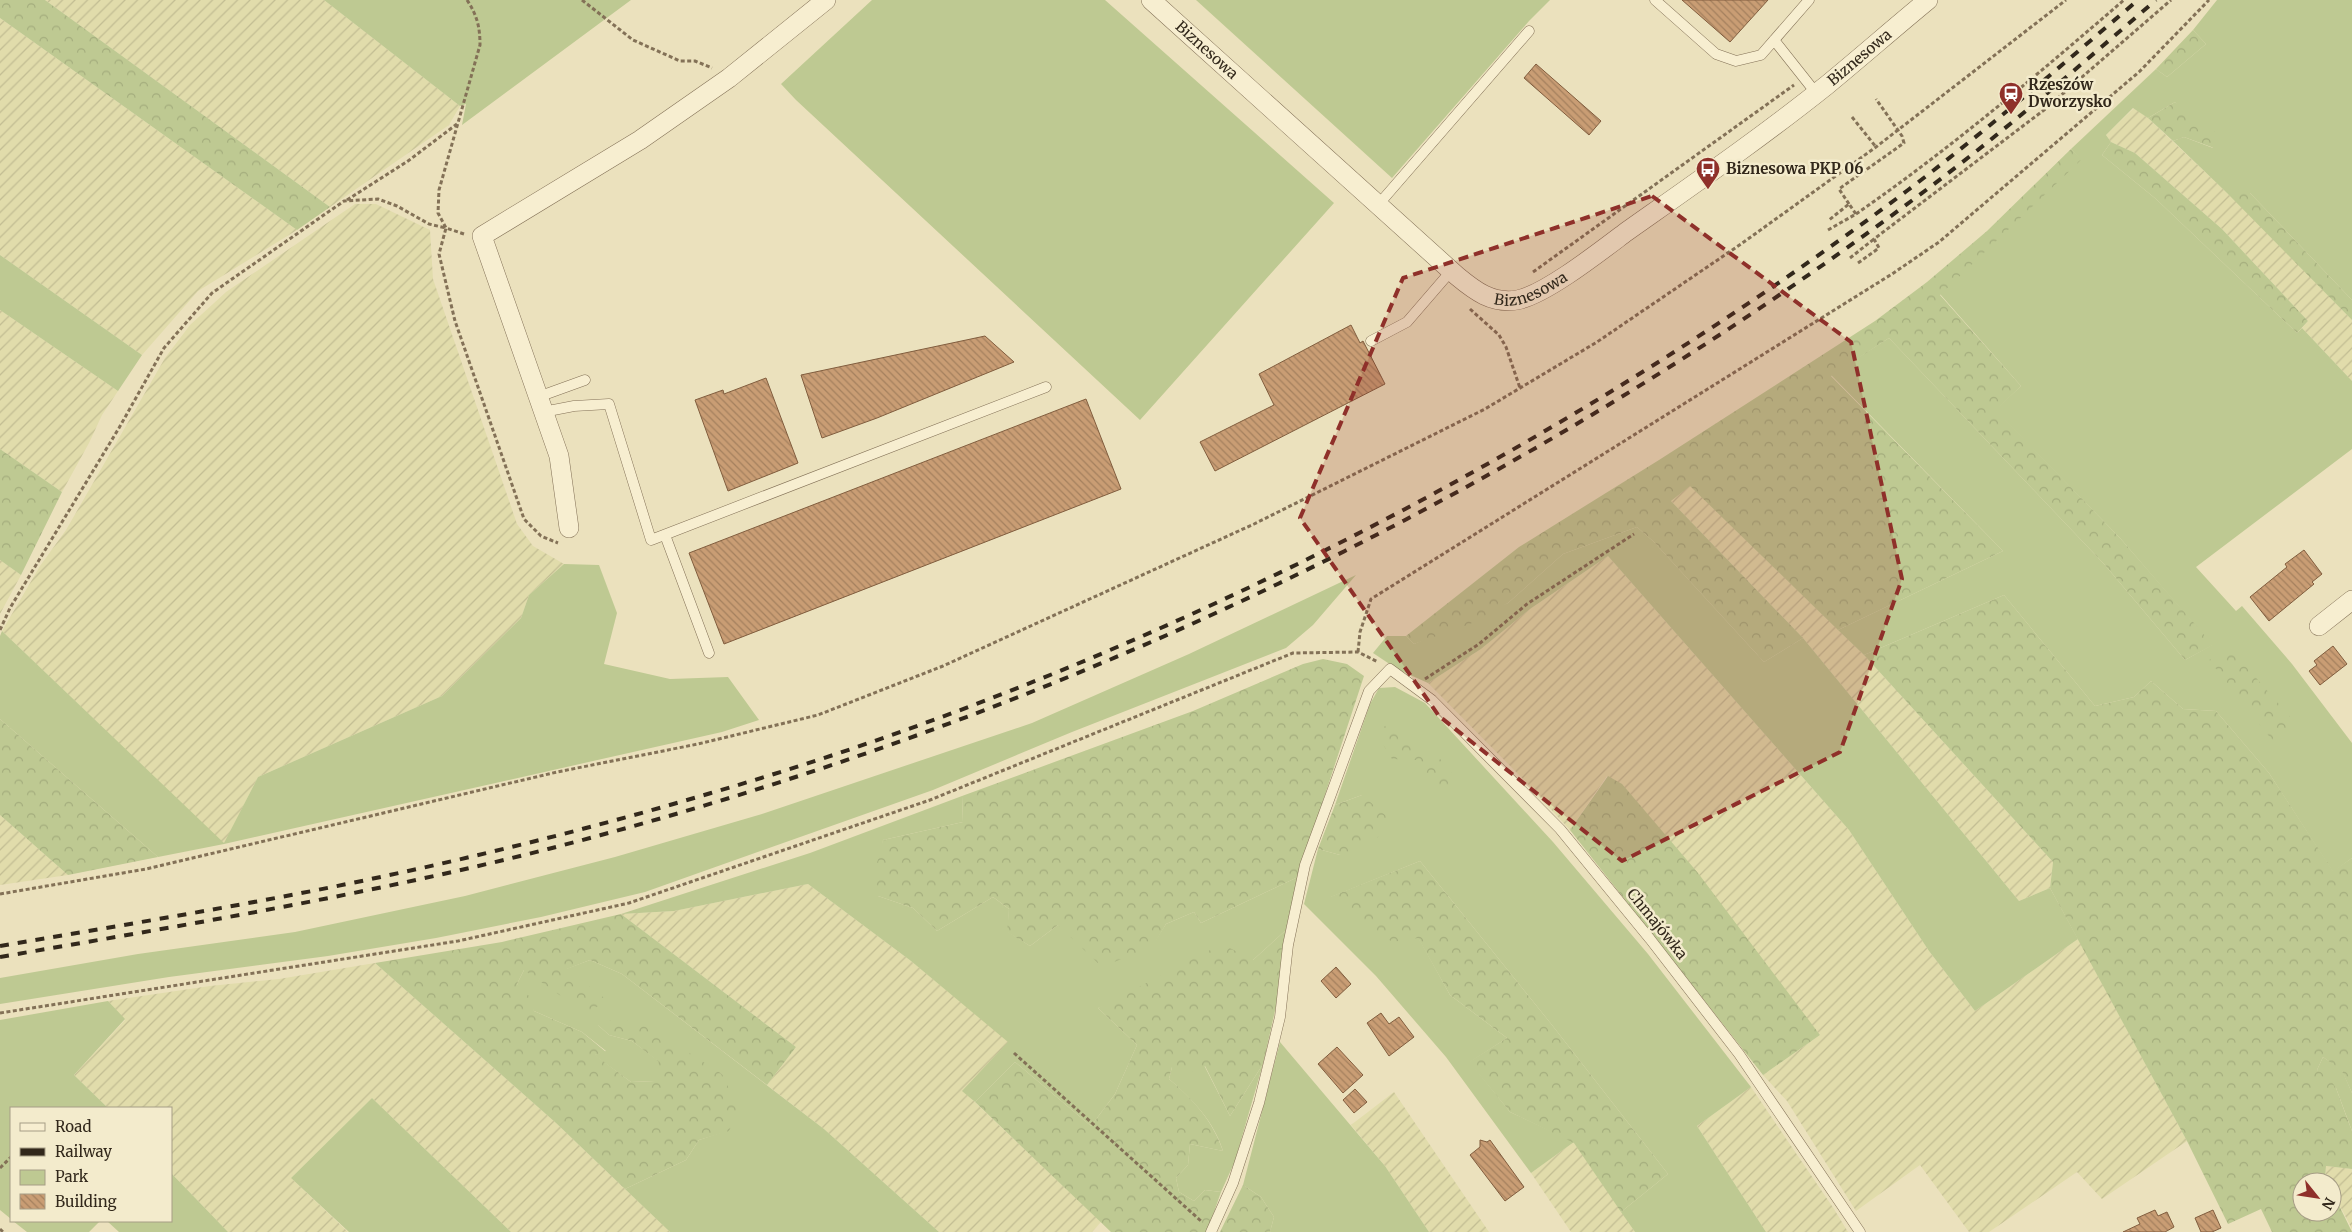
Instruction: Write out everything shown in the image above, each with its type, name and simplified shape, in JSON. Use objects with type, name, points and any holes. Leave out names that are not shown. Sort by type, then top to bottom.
[{"type":"street","points":[[569,528],[559,456],[482,236],[640,140],[730,78],[826,0]]},
{"type":"street","name":"Biznesowa","points":[[1151,0],[1451,270],[1477,292],[1501,301],[1518,299],[1537,292],[1641,222],[1816,93],[1928,0]]},
{"type":"street","points":[[2318,626],[2352,600]]},
{"type":"lane","points":[[1654,0],[1716,54],[1736,61],[1761,55],[1809,0]]},
{"type":"lane","points":[[1378,205],[1530,31]]},
{"type":"lane","points":[[1774,40],[1816,93]]},
{"type":"lane","points":[[1371,341],[1407,322],[1451,270]]},
{"type":"lane","points":[[541,405],[585,380]]},
{"type":"lane","points":[[541,405],[609,404],[651,540],[1046,387]]},
{"type":"lane","points":[[665,535],[709,653]]},
{"type":"lane","points":[[1212,1231],[1233,1183],[1259,1103],[1280,1017],[1288,945],[1305,865],[1369,691],[1390,669]]},
{"type":"lane","name":"Chmajówka","points":[[1390,669],[1432,700],[1560,829],[1650,939],[1739,1054],[1860,1232]]},
{"type":"path","points":[[467,0],[475,12],[480,27],[480,45],[439,190],[438,213],[446,228],[440,254],[455,320],[524,519],[541,536],[560,544],[569,528]]},
{"type":"path","points":[[582,0],[633,40],[680,61],[695,61],[730,78]]},
{"type":"path","points":[[0,894],[146,869],[383,812],[558,772],[698,744],[818,715],[943,666],[1254,524],[1485,409],[1597,342],[1669,293],[1876,147],[2066,0]]},
{"type":"path","points":[[1828,230],[1856,214],[1907,179],[2018,91],[2124,0]]},
{"type":"path","points":[[1850,258],[2044,110],[2171,0]]},
{"type":"path","points":[[1358,652],[1360,632],[1371,599],[1892,274],[1939,242],[2139,72],[2209,0]]},
{"type":"path","points":[[1526,278],[1805,78]]},
{"type":"path","points":[[1856,214],[1839,189],[1904,143],[1902,136],[1876,99]]},
{"type":"path","points":[[1852,117],[1876,147]]},
{"type":"path","points":[[0,630],[19,593],[164,348],[212,293],[344,202],[408,161],[458,124]]},
{"type":"path","points":[[344,202],[378,199],[397,206],[429,224],[446,228],[458,234],[482,236]]},
{"type":"path","points":[[1828,220],[1849,204]]},
{"type":"path","points":[[1858,263],[1880,248],[1874,239]]},
{"type":"path","points":[[1492,328],[1506,347],[1520,388]]},
{"type":"path","points":[[1414,686],[1479,644],[1527,604],[1634,534]]},
{"type":"path","points":[[0,1014],[458,940],[629,903],[930,800],[1293,653],[1358,652],[1390,669]]},
{"type":"path","points":[[1014,1053],[1212,1231]]},
{"type":"path","points":[[0,1168],[10,1158]]},
{"type":"path","points":[[0,1229],[3,1232]]},
{"type":"highlighted area","points":[[1652,196],[1851,342],[1902,579],[1840,752],[1622,861],[1439,716],[1300,518],[1403,278]]},
{"type":"shaded area","points":[[45,0],[324,0],[460,106],[449,125],[330,207]]},
{"type":"shaded area","points":[[0,18],[297,230],[198,291],[142,355],[0,255]]},
{"type":"shaded area","points":[[2134,108],[2148,118],[2244,209],[2352,320],[2352,381],[2302,328],[2308,321],[2222,229],[2135,153],[2111,142],[2106,135]]},
{"type":"shaded area","points":[[355,204],[376,204],[430,230],[433,279],[517,524],[533,546],[564,564],[529,595],[521,618],[442,696],[258,777],[224,844],[2,631],[40,566],[66,530],[165,358],[190,325],[226,292]]},
{"type":"shaded area","points":[[0,310],[118,391],[102,415],[62,492],[0,449]]},
{"type":"shaded area","points":[[1690,485],[1864,655],[2053,862],[2050,888],[2019,901],[1803,638],[1671,501]]},
{"type":"shaded area","points":[[1608,556],[1849,830],[1929,951],[1975,1011],[2078,939],[2187,1141],[2102,1199],[2077,1172],[1989,1232],[1969,1232],[1920,1165],[1856,1211],[1787,1101],[1763,1075],[1820,1035],[1607,776],[1570,830],[1523,779],[1428,683],[1481,649],[1530,609]]},
{"type":"shaded area","points":[[0,560],[21,575],[0,614]]},
{"type":"shaded area","points":[[0,815],[68,875],[0,885]]},
{"type":"shaded area","points":[[808,884],[911,961],[1009,1042],[963,1091],[1101,1222],[1092,1232],[939,1232],[824,1129],[767,1085],[796,1047],[621,914],[674,911]]},
{"type":"shaded area","points":[[375,963],[556,1123],[670,1232],[511,1232],[372,1098],[291,1178],[348,1232],[228,1232],[172,1174],[172,1107],[107,1107],[74,1075],[125,1020],[108,1001],[210,986],[279,979]]},
{"type":"shaded area","points":[[1751,1087],[1848,1232],[1766,1232],[1697,1126]]},
{"type":"shaded area","points":[[1394,1092],[1489,1232],[1429,1232],[1385,1166],[1351,1125]]},
{"type":"shaded area","points":[[1574,1142],[1635,1232],[1571,1232],[1531,1173]]},
{"type":"shaded area","points":[[2326,1166],[2352,1169],[2352,1229],[2342,1210],[2342,1172],[2326,1172]]},
{"type":"green space","points":[[0,0],[45,0],[330,207],[297,230],[0,18]]},
{"type":"green space","points":[[324,0],[631,0],[462,125],[466,104],[460,106]]},
{"type":"green space","points":[[872,0],[1105,0],[1334,203],[1140,420],[781,84]]},
{"type":"green space","points":[[1196,0],[1550,0],[1529,21],[1392,178]]},
{"type":"green space","points":[[2217,0],[2352,0],[2352,300],[2250,193],[2227,193],[2173,141],[2184,137],[2213,148],[2175,102],[2148,118],[2133,108],[2106,135],[2111,142],[2102,155],[2156,199],[2297,333],[2302,328],[2352,381],[2352,449],[2196,567],[2236,611],[2242,606],[2292,664],[2352,743],[2352,858],[2333,872],[2269,773],[2216,711],[2183,709],[2151,681],[2134,697],[2095,706],[2004,595],[1864,655],[1838,630],[2003,551],[1831,375],[1889,338],[2104,564],[2185,660],[2212,645],[2120,538],[1995,410],[2021,386],[1940,294],[2081,159],[2071,149],[2156,69],[2167,77],[2206,44],[2193,30]]},
{"type":"green space","points":[[2193,30],[2206,44],[2167,77],[2156,69]]},
{"type":"green space","points":[[2175,102],[2219,135],[2214,148],[2184,137],[2173,141],[2148,118]]},
{"type":"green space","points":[[2111,142],[2135,153],[2222,229],[2308,321],[2297,333],[2156,199],[2102,155]]},
{"type":"green space","points":[[2071,149],[2082,159],[1940,295],[2021,386],[1996,410],[2120,538],[2213,645],[2185,660],[2104,564],[1889,338],[1831,376],[2003,551],[1838,630],[1690,486],[1671,501],[1803,638],[1764,662],[1654,542],[1637,527],[1563,554],[1508,603],[1470,624],[1414,644],[1406,636],[1519,547],[1659,460],[1875,321],[1927,282],[1987,231]]},
{"type":"green space","points":[[2227,193],[2250,193],[2352,300],[2352,320]]},
{"type":"green space","points":[[0,255],[142,355],[118,391],[0,310]]},
{"type":"green space","points":[[0,449],[62,492],[21,575],[0,560]]},
{"type":"green space","points":[[1637,527],[1654,542],[1764,662],[1803,638],[2019,901],[2050,888],[2078,939],[1975,1011],[1929,951],[1849,830],[1608,556],[1530,609],[1481,649],[1428,683],[1397,669],[1373,653],[1387,636],[1406,636],[1414,644],[1508,603],[1563,554]]},
{"type":"green space","points":[[564,564],[599,565],[617,613],[604,664],[670,679],[728,677],[759,720],[722,732],[224,844],[158,857],[0,719],[0,636],[2,631],[224,843],[258,777],[442,696],[521,618],[529,595]]},
{"type":"green space","points":[[1356,575],[1313,625],[1286,648],[1072,732],[933,790],[645,892],[541,917],[436,938],[328,956],[169,977],[0,1004],[0,978],[138,954],[295,932],[465,896],[615,857],[762,814],[1032,723],[1189,654]]},
{"type":"green space","points":[[2004,595],[2095,706],[2134,697],[2151,681],[2183,709],[2216,711],[2269,773],[2333,871],[2352,858],[2352,1093],[2342,1071],[2323,1057],[2317,1070],[2327,1075],[2336,1088],[2352,1131],[2352,1169],[2326,1166],[2326,1172],[2292,1172],[2292,1222],[2342,1222],[2342,1212],[2352,1232],[2272,1232],[2261,1209],[2228,1224],[2187,1141],[2050,888],[2053,862],[1864,655]]},
{"type":"green space","points":[[2230,648],[2299,727],[2276,745],[2209,660]]},
{"type":"green space","points":[[1323,659],[1347,664],[1364,676],[1298,877],[1201,923],[1194,912],[1166,924],[1153,946],[1102,967],[1058,925],[1030,946],[1007,932],[1009,909],[993,897],[937,931],[913,908],[878,896],[873,878],[883,840],[963,822],[962,796],[1193,711],[1303,664]]},
{"type":"green space","points":[[1395,687],[1425,703],[1553,842],[1648,954],[1751,1087],[1697,1126],[1766,1232],[1635,1232],[1621,1212],[1668,1174],[1552,1025],[1420,861],[1331,897],[1418,937],[1450,995],[1507,1038],[1470,1062],[1510,1112],[1574,1142],[1531,1173],[1446,1057],[1376,976],[1304,904],[1318,849],[1340,855],[1362,795],[1335,805],[1370,704],[1379,688]]},
{"type":"green space","points":[[0,719],[158,857],[68,875],[0,815]]},
{"type":"green space","points":[[1393,720],[1421,752],[1447,762],[1457,784],[1442,793],[1416,760],[1392,759],[1376,733]]},
{"type":"green space","points":[[1608,776],[1622,784],[1698,873],[1820,1035],[1763,1075],[1570,830]]},
{"type":"green space","points":[[1362,795],[1390,819],[1373,844],[1340,855],[1318,849],[1335,805]]},
{"type":"green space","points":[[962,796],[963,822],[883,840],[878,896],[913,908],[937,931],[993,897],[1009,909],[1008,932],[1030,946],[1058,925],[1152,946],[1166,924],[1194,912],[1201,923],[1298,877],[1286,930],[1253,960],[1098,1008],[1137,1045],[1115,1094],[1091,1126],[1015,1062],[975,1102],[962,1091],[1008,1042],[911,961],[808,884],[674,911],[621,914],[810,853]]},
{"type":"green space","points":[[1420,861],[1552,1025],[1668,1174],[1621,1212],[1574,1143],[1510,1112],[1469,1062],[1507,1038],[1450,995],[1418,938],[1393,942],[1353,921],[1330,897]]},
{"type":"green space","points":[[621,914],[796,1047],[767,1085],[622,974],[590,960],[567,969],[608,1001],[585,1013],[524,970],[517,984],[532,999],[534,1011],[582,1032],[606,1052],[595,1055],[631,1082],[655,1081],[653,1068],[659,1062],[632,1041],[609,1035],[598,1025],[614,1019],[643,1023],[722,1074],[739,1110],[729,1131],[699,1140],[686,1160],[625,1189],[556,1123],[375,963],[502,942]]},
{"type":"green space","points":[[1286,930],[1277,1002],[1263,1064],[1230,1116],[1205,1066],[1189,1073],[1172,1067],[1169,1079],[1186,1094],[1208,1120],[1223,1151],[1190,1144],[1188,1165],[1176,1178],[1179,1192],[1194,1201],[1205,1190],[1221,1192],[1207,1232],[1111,1232],[975,1102],[1015,1062],[1091,1126],[1115,1094],[1137,1045],[1098,1008],[1222,944],[1253,960]]},
{"type":"green space","points":[[590,960],[622,974],[824,1129],[939,1232],[670,1232],[625,1189],[686,1160],[699,1140],[729,1130],[722,1074],[598,1025],[609,1035],[632,1041],[660,1062],[655,1081],[631,1082],[594,1055],[606,1051],[582,1032],[534,1011],[517,984],[524,970],[566,969]]},
{"type":"green space","points":[[108,1001],[125,1019],[74,1075],[107,1107],[10,1107],[10,1218],[0,1210],[0,1020]]},
{"type":"green space","points":[[1280,1042],[1385,1166],[1429,1232],[1270,1232],[1274,1217],[1261,1197],[1243,1185]]},
{"type":"green space","points":[[2323,1057],[2342,1070],[2352,1093],[2352,1131],[2336,1088],[2317,1070]]},
{"type":"green space","points":[[1263,1064],[1235,1161],[1221,1192],[1205,1190],[1194,1201],[1179,1192],[1176,1178],[1188,1165],[1190,1144],[1223,1151],[1208,1120],[1186,1094],[1169,1079],[1172,1067],[1204,1065],[1230,1116]]},
{"type":"green space","points":[[372,1098],[511,1232],[349,1232],[291,1178]]},
{"type":"green space","points":[[172,1174],[228,1232],[119,1232],[108,1222],[172,1222]]},
{"type":"green space","points":[[1243,1185],[1261,1197],[1274,1217],[1270,1232],[1220,1232]]},
{"type":"green space","points":[[14,1222],[99,1222],[89,1232],[27,1232]]},
{"type":"building","points":[[1682,0],[1768,0],[1730,42]]},
{"type":"building","points":[[1536,64],[1601,121],[1589,135],[1524,78]]},
{"type":"building","points":[[1351,325],[1360,343],[1363,341],[1385,384],[1215,471],[1200,442],[1274,405],[1259,374]]},
{"type":"building","points":[[985,336],[1014,362],[877,418],[822,438],[801,375]]},
{"type":"building","points":[[766,378],[798,463],[728,491],[695,400],[723,390],[724,394]]},
{"type":"building","points":[[1086,399],[1121,489],[724,644],[689,553]]},
{"type":"building","points":[[2304,550],[2322,574],[2312,582],[2314,584],[2269,621],[2250,597],[2287,567],[2285,564]]},
{"type":"building","points":[[2333,646],[2347,664],[2320,685],[2309,671],[2317,665],[2314,661]]},
{"type":"building","points":[[1336,967],[1351,984],[1336,998],[1321,981]]},
{"type":"building","points":[[1381,1013],[1389,1024],[1399,1017],[1414,1037],[1389,1056],[1367,1023]]},
{"type":"building","points":[[1337,1047],[1363,1075],[1343,1093],[1318,1064]]},
{"type":"building","points":[[1355,1089],[1367,1102],[1354,1113],[1343,1100]]},
{"type":"building","points":[[1480,1140],[1487,1142],[1490,1140],[1524,1187],[1505,1201],[1470,1155],[1480,1147]]},
{"type":"building","points":[[2155,1210],[2158,1216],[2167,1212],[2174,1227],[2165,1232],[2123,1232],[2140,1224],[2137,1218]]},
{"type":"building","points":[[2213,1210],[2221,1228],[2212,1232],[2201,1232],[2195,1218]]},
{"type":"railway","points":[[0,946],[352,883],[488,853],[622,818],[711,793],[870,743],[1027,684],[1183,618],[1336,545],[1486,465],[1632,379],[1773,287],[1908,190],[1995,121],[2138,0]]},
{"type":"railway","points":[[0,957],[378,888],[452,872],[601,835],[778,783],[951,723],[1121,655],[1288,579],[1450,496],[1609,405],[1763,306],[1914,199],[2007,127],[2156,0]]},
{"type":"place","name":"Rzeszów Dworzysko","points":[[2011,115]]},
{"type":"place","name":"Biznesowa PKP 06","points":[[1708,190]]}]
